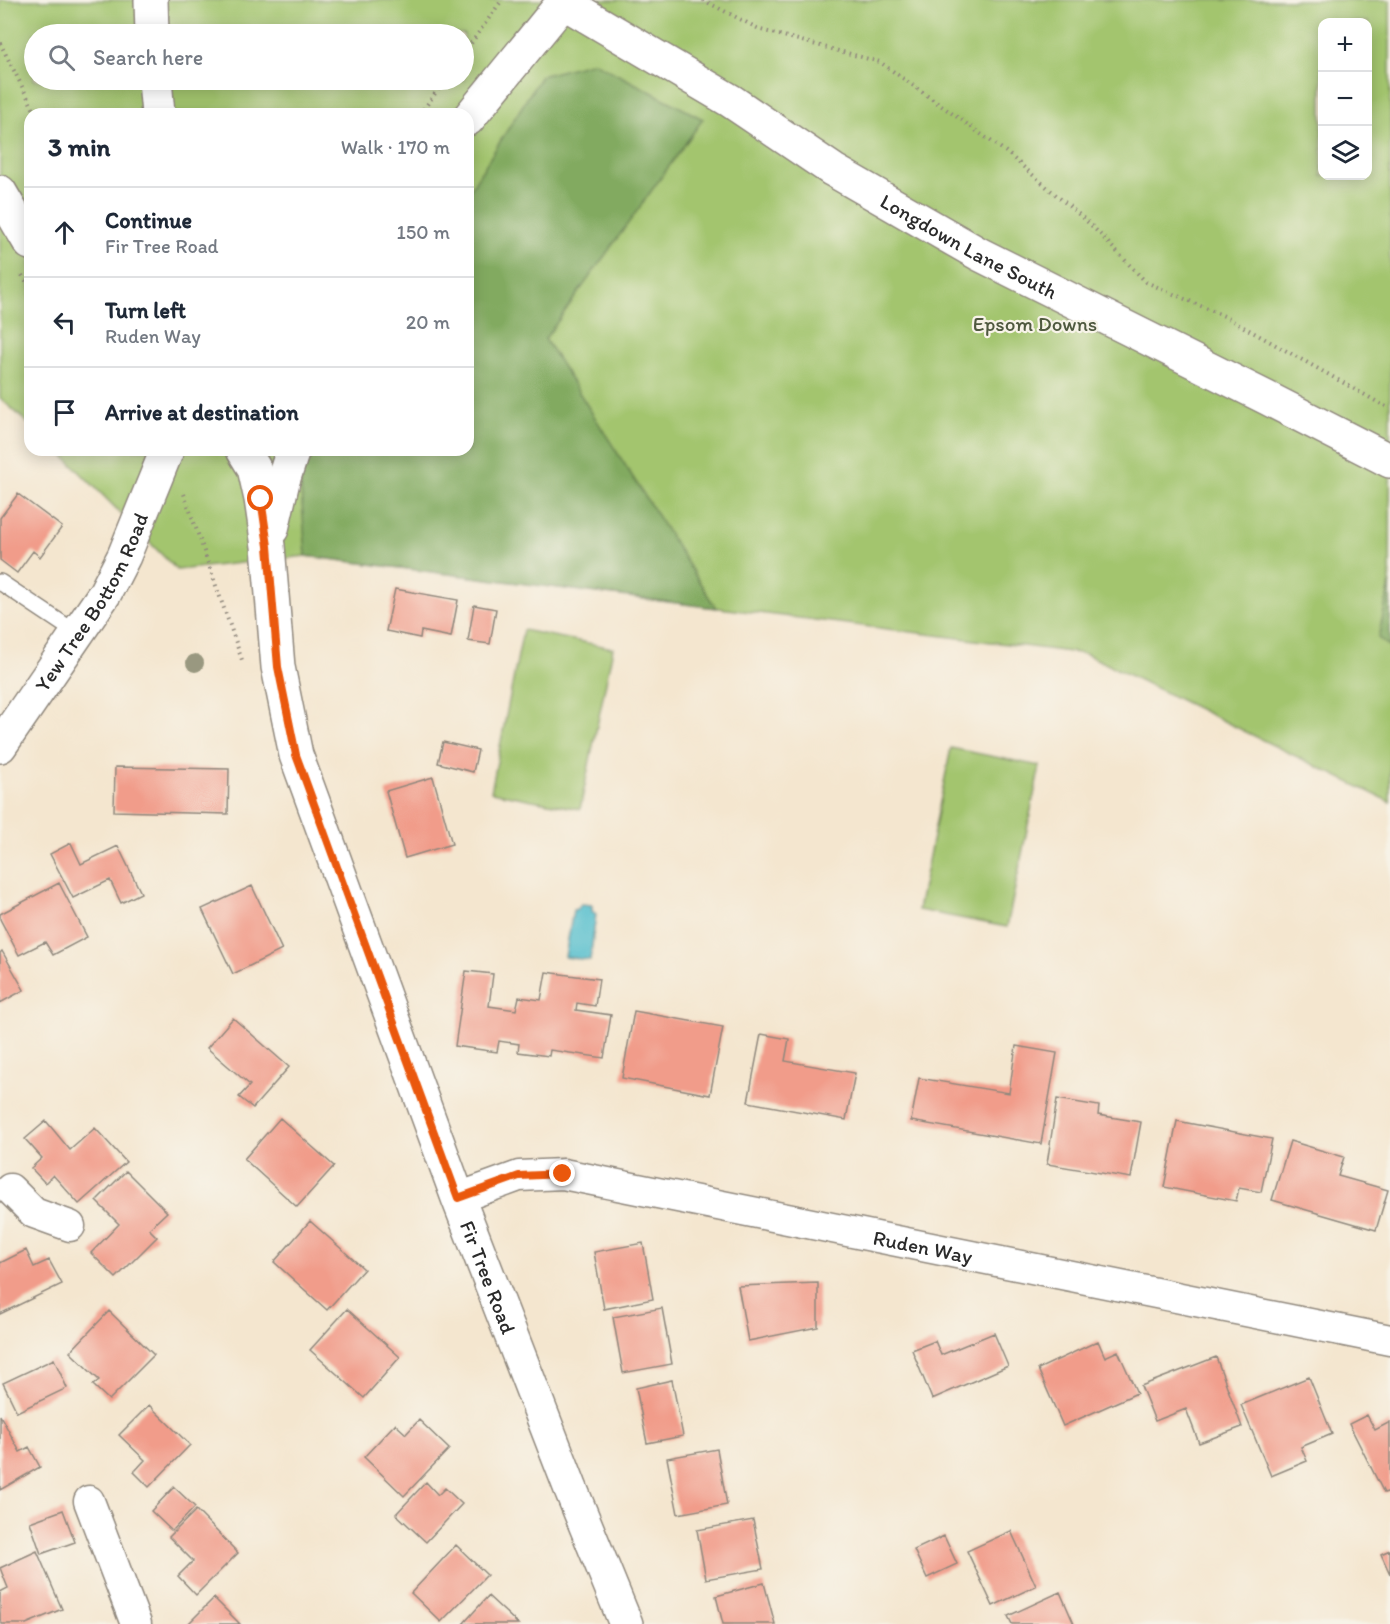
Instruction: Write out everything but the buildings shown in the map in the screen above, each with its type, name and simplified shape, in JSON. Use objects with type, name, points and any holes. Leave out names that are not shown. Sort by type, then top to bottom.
[{"type":"main road","points":[[152,0],[152,24]]},
{"type":"main road","points":[[474,112],[564,1]]},
{"type":"main road","name":"Longdown Lane South","points":[[564,1],[731,101],[833,170],[979,254],[1390,461]]},
{"type":"main road","points":[[156,90],[157,108]]},
{"type":"main road","points":[[0,192],[24,233]]},
{"type":"main road","name":"Fir Tree Road","points":[[247,456],[254,468],[268,546],[278,667],[296,755],[458,1198],[626,1624]]},
{"type":"main road","name":"Fir Tree Road","points":[[268,546],[291,456]]},
{"type":"main road","name":"Yew Tree Bottom Road","points":[[1,744],[105,593],[124,556],[164,458]]},
{"type":"street","name":"Ruden Way","points":[[458,1198],[519,1176],[563,1174],[1390,1341]]},
{"type":"street","points":[[3,1185],[34,1213],[70,1226]]},
{"type":"street","points":[[89,1501],[136,1624]]},
{"type":"lane","points":[[0,582],[78,634]]},
{"type":"path","points":[[474,39],[502,0]]},
{"type":"path","points":[[704,0],[761,30],[880,62],[1006,152],[1090,224],[1146,282],[1224,316],[1390,409]]},
{"type":"path","points":[[0,43],[33,108]]},
{"type":"path","points":[[424,108],[438,90]]},
{"type":"path","points":[[164,458],[181,487],[245,667]]},
{"type":"green space","name":"Epsom Downs","points":[[0,0],[1390,0],[1390,802],[1086,654],[306,556],[177,570],[64,456],[474,456],[474,108],[24,108],[24,420],[0,398]]},
{"type":"green space","points":[[594,62],[703,119],[545,339],[716,608],[306,556],[300,477],[312,456],[474,456],[474,183],[541,76]]},
{"type":"green space","points":[[1390,584],[1390,647],[1378,638]]},
{"type":"green space","points":[[523,630],[613,648],[580,809],[491,792]]},
{"type":"green space","points":[[951,748],[1040,766],[1007,927],[918,910]]},
{"type":"water","points":[[581,904],[592,905],[592,911],[596,914],[590,960],[565,957],[573,910]]},
{"type":"route","points":[[261,499],[268,546],[278,667],[296,755],[458,1198],[519,1176],[563,1174]]}]
